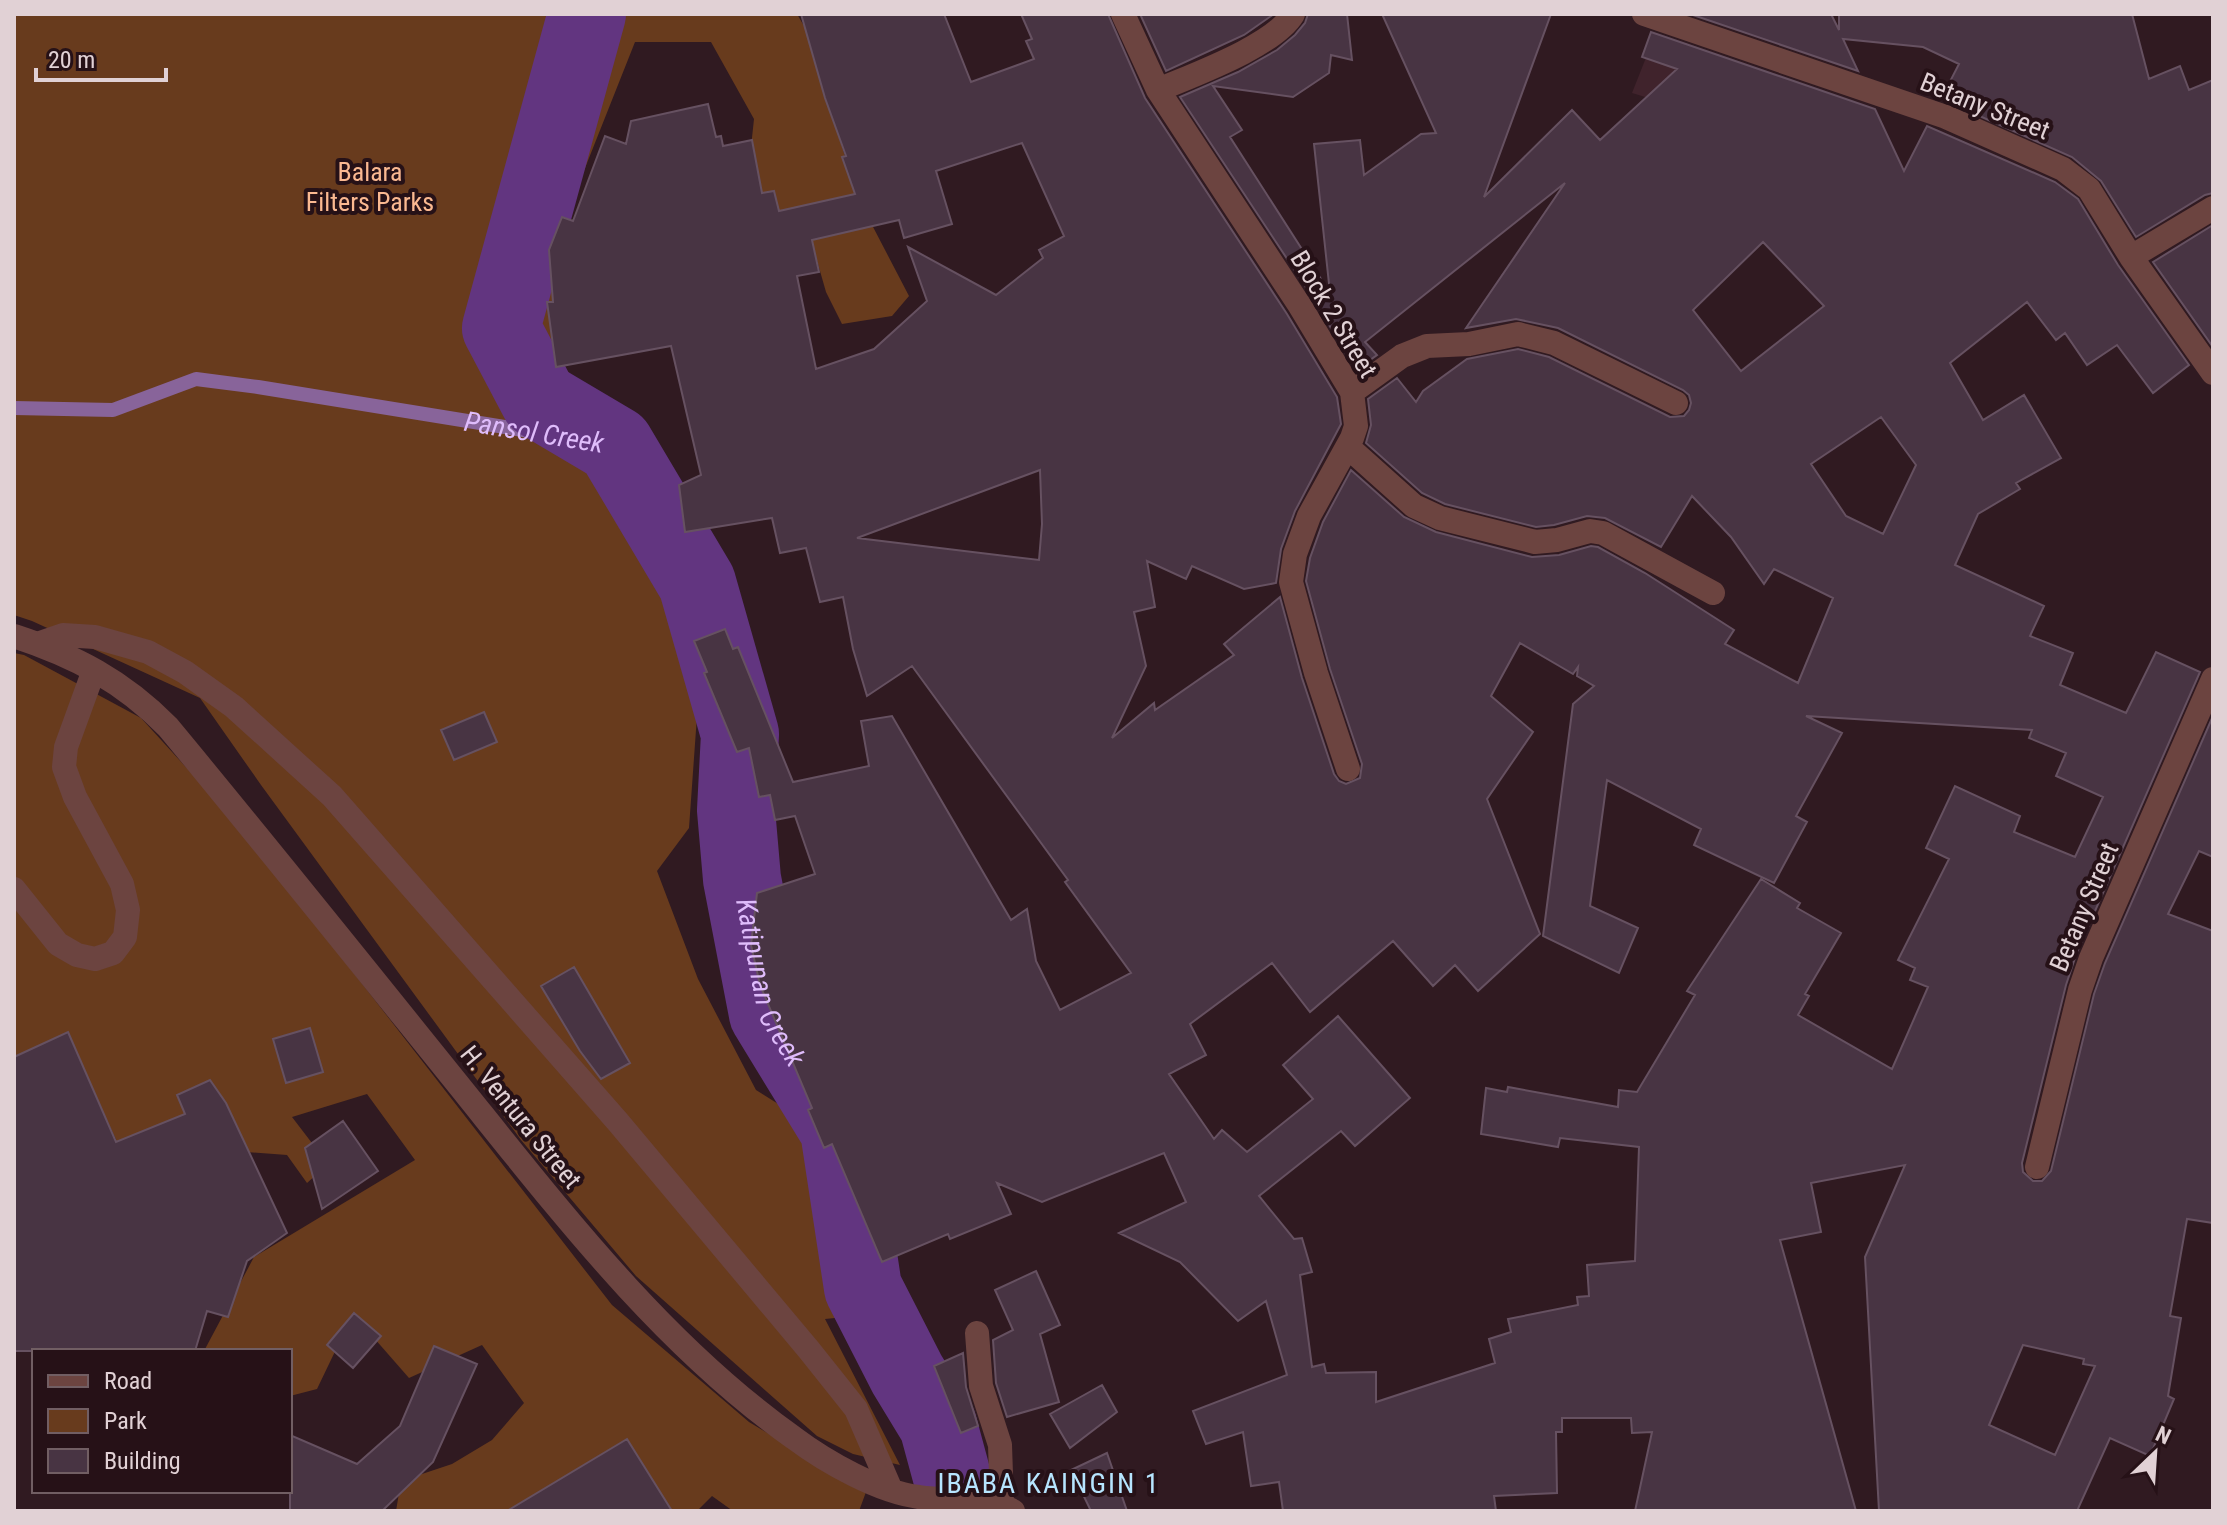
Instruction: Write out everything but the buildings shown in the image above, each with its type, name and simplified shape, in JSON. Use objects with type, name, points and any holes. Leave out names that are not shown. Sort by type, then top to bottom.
[{"type":"street","points":[[1123,14],[1158,90],[1276,34],[1293,14]]},
{"type":"street","name":"Betany Street","points":[[1644,14],[1946,117],[2063,169],[2089,189],[2131,257],[2213,373]]},
{"type":"street","name":"Block 2 Street","points":[[1158,90],[1300,306],[1352,392],[1356,426],[1348,447],[1309,516],[1295,554],[1291,582],[1316,673],[1348,769]]},
{"type":"street","points":[[2131,257],[2213,208]]},
{"type":"street","points":[[1352,392],[1402,356],[1427,346],[1469,344],[1518,334],[1554,343],[1676,403]]},
{"type":"street","points":[[1348,447],[1414,506],[1440,518],[1535,542],[1590,531],[1603,533],[1713,593]]},
{"type":"street","points":[[25,640],[63,635],[95,637],[148,652],[185,672],[234,707],[332,796],[618,1122],[809,1350],[856,1409],[891,1490]]},
{"type":"street","name":"H. Ventura Street","points":[[25,640],[117,682],[144,702],[168,727],[548,1197],[632,1292],[693,1354],[796,1440],[842,1468],[891,1490],[919,1497],[975,1498],[1008,1508]]},
{"type":"street","points":[[14,889],[58,944],[77,955],[95,959],[113,953],[125,937],[128,910],[122,884],[75,797],[64,767],[66,747],[94,670]]},
{"type":"street","name":"Betany Street","points":[[2037,1167],[2080,990],[2091,958],[2213,679]]},
{"type":"street","points":[[977,1333],[981,1386],[1000,1445],[1008,1508]]},
{"type":"shaded area","points":[[1655,35],[1720,55],[1708,116],[1632,93]]},
{"type":"green space","name":"Balara Filters Parks","points":[[14,14],[797,14],[814,43],[834,122],[859,200],[909,296],[892,316],[842,324],[826,292],[806,222],[762,230],[748,175],[754,119],[711,42],[635,42],[566,216],[574,318],[562,366],[621,423],[699,688],[689,828],[657,871],[698,979],[756,1090],[821,1131],[855,1316],[825,1319],[900,1465],[853,1454],[817,1436],[636,1276],[521,1140],[200,698],[14,615]]},
{"type":"green space","points":[[14,653],[24,655],[141,718],[237,823],[612,1305],[749,1422],[866,1492],[859,1511],[733,1511],[712,1496],[697,1511],[396,1511],[401,1481],[452,1464],[492,1440],[524,1403],[482,1345],[409,1378],[353,1314],[317,1389],[292,1395],[292,1349],[205,1349],[254,1257],[415,1160],[367,1094],[292,1117],[328,1164],[307,1183],[287,1155],[234,1151],[130,1169],[68,1038],[19,1057],[14,1056]]},
{"type":"waterway","name":"Katipunan Creek","points":[[587,14],[501,328],[539,400],[615,445],[697,583],[740,734],[736,810],[742,879],[768,1014],[839,1130],[863,1288],[907,1374],[938,1425],[954,1484],[956,1511]]},
{"type":"waterway","name":"Pansol Creek","points":[[14,408],[113,410],[196,379],[615,445]]},
{"type":"district","name":"IBABA KAINGIN 1","points":[[1049,1483]]}]
